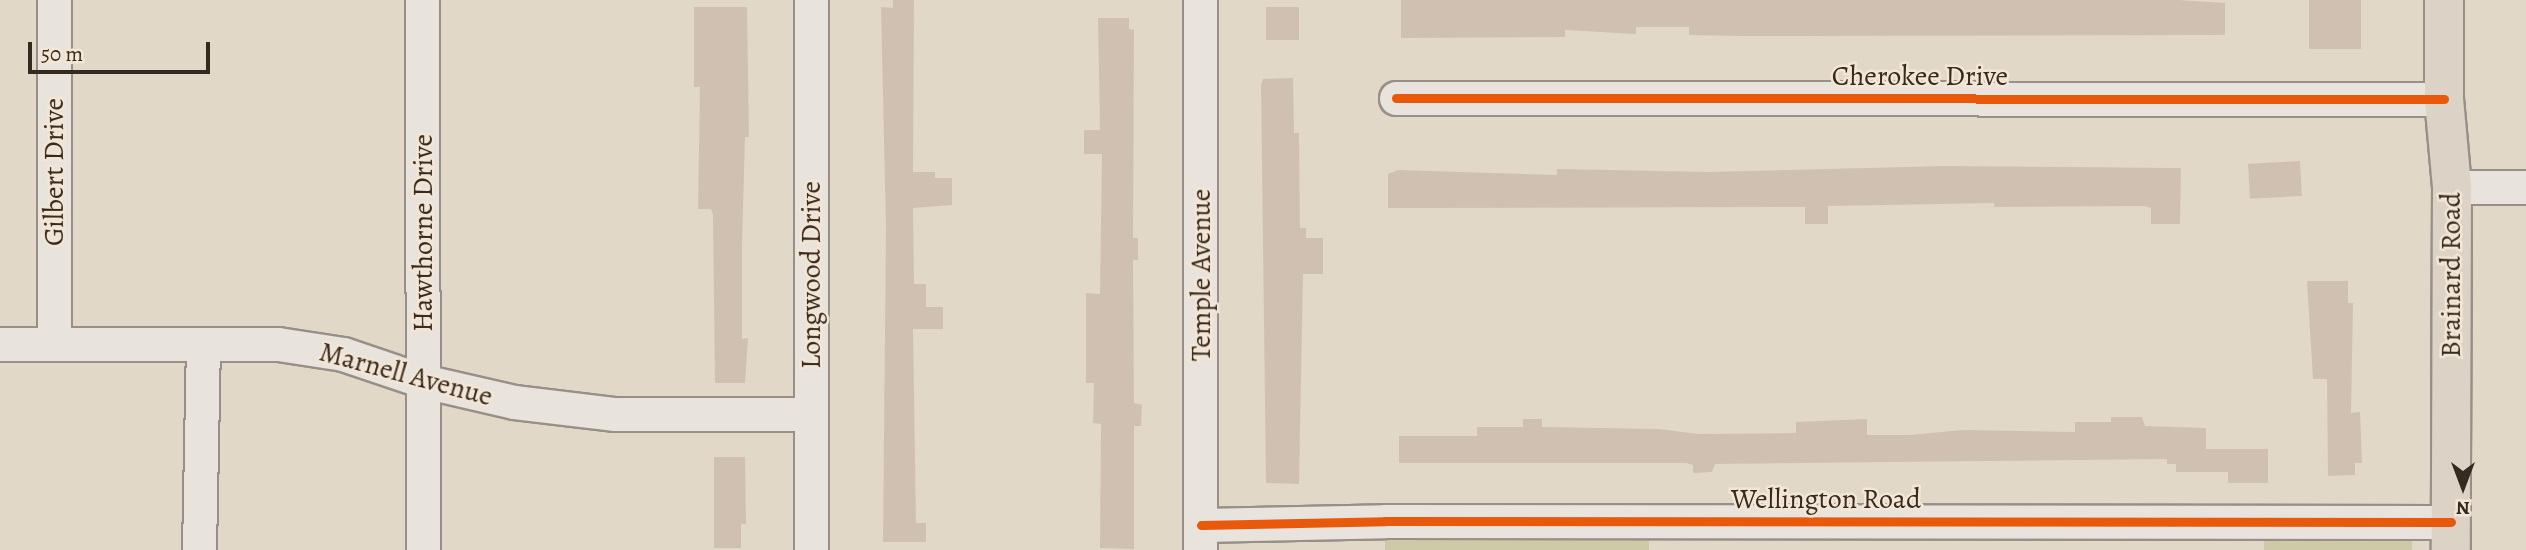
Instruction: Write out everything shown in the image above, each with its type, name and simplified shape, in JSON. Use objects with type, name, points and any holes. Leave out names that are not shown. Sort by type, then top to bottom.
[{"type":"main road","name":"Brainard Road","points":[[2444,0],[2444,99],[2452,187],[2451,536]]},
{"type":"street","name":"Gilbert Drive","points":[[54,0],[54,343]]},
{"type":"street","name":"Hawthorne Drive","points":[[422,0],[423,550]]},
{"type":"street","name":"Longwood Drive","points":[[811,0],[811,550]]},
{"type":"street","name":"Temple Avenue","points":[[1200,0],[1201,538]]},
{"type":"street","name":"Cherokee Drive","points":[[1396,97],[2444,99]]},
{"type":"street","points":[[2452,187],[2526,187]]},
{"type":"street","name":"Marnell Avenue","points":[[0,344],[278,344],[343,354],[423,380],[514,402],[615,414],[811,414]]},
{"type":"street","points":[[199,550],[203,344]]},
{"type":"street","name":"Wellington Road","points":[[1201,538],[1385,521],[2451,536]]},
{"type":"shaded area","points":[[1385,521],[1649,521],[1649,550],[1385,550]]},
{"type":"shaded area","points":[[2264,522],[2412,522],[2412,550],[2264,550]]},
{"type":"building","points":[[893,0],[914,0],[913,172],[935,172],[935,178],[952,178],[952,205],[913,208],[914,284],[926,284],[926,307],[943,307],[943,329],[913,329],[916,523],[926,523],[926,542],[883,542],[886,228],[881,7],[893,8]]},
{"type":"building","points":[[1401,0],[2179,0],[2225,3],[2225,35],[1741,36],[1689,35],[1689,27],[1636,27],[1636,34],[1565,30],[1565,37],[1401,38]]},
{"type":"building","points":[[2309,0],[2361,0],[2361,49],[2309,49]]},
{"type":"building","points":[[694,7],[747,7],[749,137],[745,137],[742,244],[742,339],[748,338],[745,383],[715,383],[713,214],[711,209],[698,209],[700,87],[694,87]]},
{"type":"building","points":[[1266,7],[1299,7],[1299,40],[1266,40]]},
{"type":"building","points":[[1098,18],[1129,18],[1129,29],[1134,30],[1133,238],[1138,238],[1138,260],[1133,260],[1134,403],[1142,405],[1141,426],[1134,426],[1134,549],[1100,548],[1101,424],[1093,423],[1094,383],[1086,383],[1086,293],[1100,294],[1102,154],[1084,154],[1084,130],[1100,130]]},
{"type":"building","points":[[1293,78],[1294,133],[1299,133],[1300,228],[1306,228],[1306,238],[1323,238],[1323,274],[1303,274],[1299,484],[1266,483],[1261,85],[1263,79]]},
{"type":"building","points":[[2300,161],[2302,196],[2250,199],[2248,164]]},
{"type":"building","points":[[1945,166],[2181,168],[2180,224],[2151,224],[2151,208],[2144,206],[1994,207],[1994,203],[1828,206],[1828,224],[1805,224],[1805,207],[1388,208],[1388,174],[1398,170],[1557,175],[1557,169],[1708,172]]},
{"type":"building","points":[[2307,281],[2348,281],[2348,303],[2353,303],[2351,413],[2360,412],[2362,463],[2355,463],[2355,475],[2328,476],[2327,379],[2313,379]]},
{"type":"building","points":[[2111,417],[2142,417],[2145,426],[2206,428],[2206,449],[2268,449],[2268,483],[2228,483],[2228,472],[2176,472],[2176,464],[2167,464],[2167,459],[1715,464],[1712,472],[1693,473],[1693,465],[1686,463],[1399,463],[1399,436],[1477,436],[1477,427],[1523,427],[1523,419],[1542,419],[1542,427],[1659,429],[1698,434],[1796,433],[1796,422],[1867,419],[1867,435],[1909,435],[1963,430],[2075,432],[2075,422],[2111,422]]},
{"type":"building","points":[[714,457],[745,457],[746,524],[741,524],[741,548],[714,548]]},
{"type":"cycle path","points":[[1396,98],[2444,99]]},
{"type":"cycle path","points":[[1201,525],[1385,521],[2451,522]]}]
